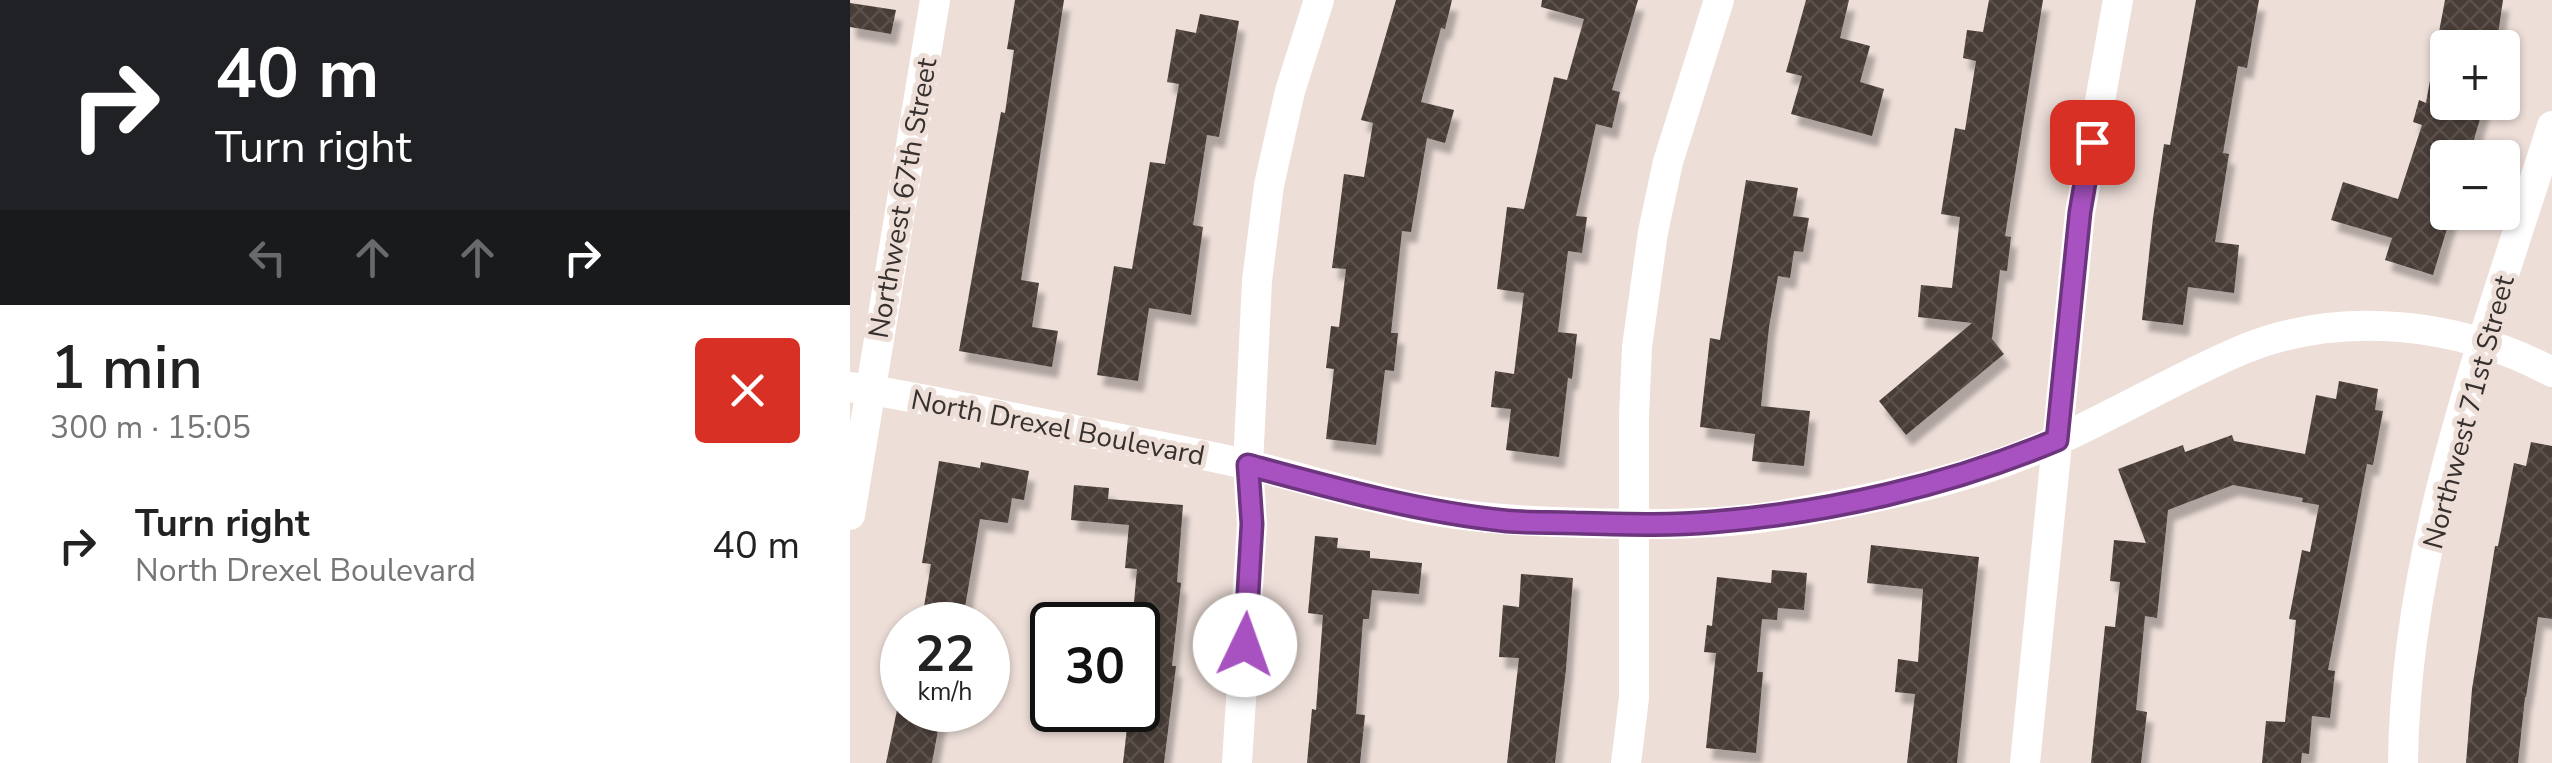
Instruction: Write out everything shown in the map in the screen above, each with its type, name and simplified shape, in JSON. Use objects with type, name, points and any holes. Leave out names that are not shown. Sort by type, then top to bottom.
[{"type":"street","name":"Northwest 67th Street","points":[[850,516],[860,388],[935,0]]},
{"type":"street","points":[[1237,763],[1252,524],[1248,465],[1257,280],[1269,185],[1290,92],[1318,0]]},
{"type":"street","points":[[1626,763],[1634,698],[1637,347],[1653,232],[1668,162],[1719,0]]},
{"type":"street","points":[[2025,763],[2080,212],[2118,0]]},
{"type":"street","name":"Northwest 71st Street","points":[[2403,763],[2410,660],[2442,485],[2552,126]]},
{"type":"street","name":"North Drexel Boulevard","points":[[860,388],[1248,465],[1425,509],[1508,521],[1635,525],[1708,523],[1799,511],[1914,488],[2003,462],[2057,440],[2248,348],[2340,327],[2432,330],[2484,343],[2552,372]]},
{"type":"building","points":[[1015,0],[1064,0],[1021,280],[1039,283],[1032,327],[1058,331],[1052,367],[959,351],[1001,112],[1005,113],[1014,50],[1007,49]]},
{"type":"building","points":[[1396,0],[1452,0],[1421,102],[1454,110],[1445,143],[1427,138],[1411,232],[1402,231],[1391,333],[1398,333],[1394,371],[1385,370],[1376,445],[1326,439],[1334,369],[1326,368],[1331,326],[1339,327],[1346,269],[1332,268],[1344,174],[1364,177],[1373,123],[1361,120]]},
{"type":"building","points":[[1542,0],[1638,0],[1612,90],[1620,92],[1612,128],[1596,124],[1576,216],[1587,217],[1582,253],[1568,251],[1558,332],[1577,334],[1559,457],[1506,450],[1511,409],[1491,407],[1495,371],[1514,374],[1524,293],[1497,289],[1507,207],[1524,209],[1554,77],[1567,80],[1584,19],[1541,7]]},
{"type":"building","points":[[1806,0],[1849,0],[1840,38],[1870,46],[1860,82],[1884,89],[1872,136],[1791,114],[1802,76],[1786,72]]},
{"type":"building","points":[[1989,0],[2043,0],[2005,236],[2011,237],[2007,271],[2000,270],[1992,339],[2004,354],[1906,435],[1879,401],[1972,323],[1918,317],[1921,285],[1952,288],[1960,217],[1941,214],[1955,128],[1965,130],[1976,61],[1963,58],[1967,30],[1983,32]]},
{"type":"building","points":[[2196,0],[2259,0],[2247,68],[2238,66],[2223,153],[2229,154],[2215,242],[2239,245],[2234,293],[2188,287],[2183,325],[2142,320],[2164,144],[2170,145]]},
{"type":"building","points":[[2445,0],[2503,0],[2499,30],[2439,30]]},
{"type":"building","points":[[850,3],[896,10],[891,34],[850,27]]},
{"type":"building","points":[[1200,14],[1239,21],[1219,137],[1207,135],[1193,225],[1203,227],[1191,315],[1149,308],[1138,381],[1097,375],[1114,266],[1132,269],[1150,162],[1165,164],[1179,84],[1167,82],[1176,29],[1196,33]]},
{"type":"building","points":[[2430,80],[2430,120],[2480,120],[2474,140],[2430,140],[2430,230],[2447,230],[2433,275],[2385,260],[2392,238],[2331,220],[2343,182],[2398,199],[2422,125],[2413,122],[2419,100],[2426,103]]},
{"type":"building","points":[[1746,180],[1798,188],[1793,216],[1809,218],[1803,252],[1794,251],[1790,278],[1778,276],[1761,406],[1810,411],[1804,466],[1752,461],[1755,434],[1700,427],[1710,338],[1720,340]]},
{"type":"building","points":[[2339,381],[2378,389],[2375,410],[2383,411],[2373,465],[2367,464],[2328,670],[2335,671],[2330,718],[2312,716],[2309,754],[2302,753],[2301,763],[2262,763],[2266,721],[2285,722],[2296,620],[2289,619],[2302,550],[2310,552],[2319,505],[2302,502],[2303,498],[2233,485],[2168,510],[2157,618],[2145,616],[2136,710],[2147,712],[2141,763],[2091,763],[2105,626],[2115,627],[2120,582],[2110,581],[2114,540],[2146,543],[2118,469],[2183,445],[2185,452],[2232,435],[2234,441],[2305,454],[2316,395],[2336,399]]},
{"type":"building","points":[[2531,442],[2552,446],[2552,619],[2538,617],[2518,763],[2466,763],[2472,689],[2495,546],[2514,463],[2526,466]]},
{"type":"building","points":[[939,461],[980,468],[981,462],[1029,471],[1024,500],[1012,498],[1008,523],[980,519],[966,602],[925,602],[931,564],[922,563]]},
{"type":"building","points":[[1074,485],[1109,488],[1108,499],[1183,505],[1177,582],[1181,583],[1172,666],[1176,666],[1164,763],[1123,763],[1127,732],[1160,732],[1160,602],[1134,602],[1137,569],[1125,568],[1129,525],[1071,520]]},
{"type":"building","points":[[1315,536],[1338,538],[1337,548],[1370,551],[1370,558],[1422,563],[1419,594],[1372,590],[1369,619],[1363,619],[1356,714],[1365,715],[1360,763],[1307,763],[1312,709],[1316,710],[1323,615],[1308,613]]},
{"type":"building","points":[[1871,545],[1979,557],[1957,763],[1907,763],[1915,694],[1895,692],[1898,659],[1918,662],[1923,589],[1867,583]]},
{"type":"building","points":[[1772,570],[1807,573],[1804,610],[1778,608],[1777,620],[1762,619],[1757,672],[1763,672],[1756,753],[1706,748],[1716,653],[1704,652],[1707,625],[1712,626],[1717,577],[1771,583]]},
{"type":"building","points":[[1521,574],[1573,578],[1555,763],[1507,763],[1519,658],[1499,657],[1503,605],[1519,607]]},
{"type":"building","points":[[892,732],[938,732],[932,763],[886,763]]},
{"type":"route","points":[[1245,645],[1252,524],[1248,465],[1425,509],[1508,521],[1708,523],[1780,515],[1914,488],[2003,462],[2057,440],[2080,212],[2092,142]]}]
